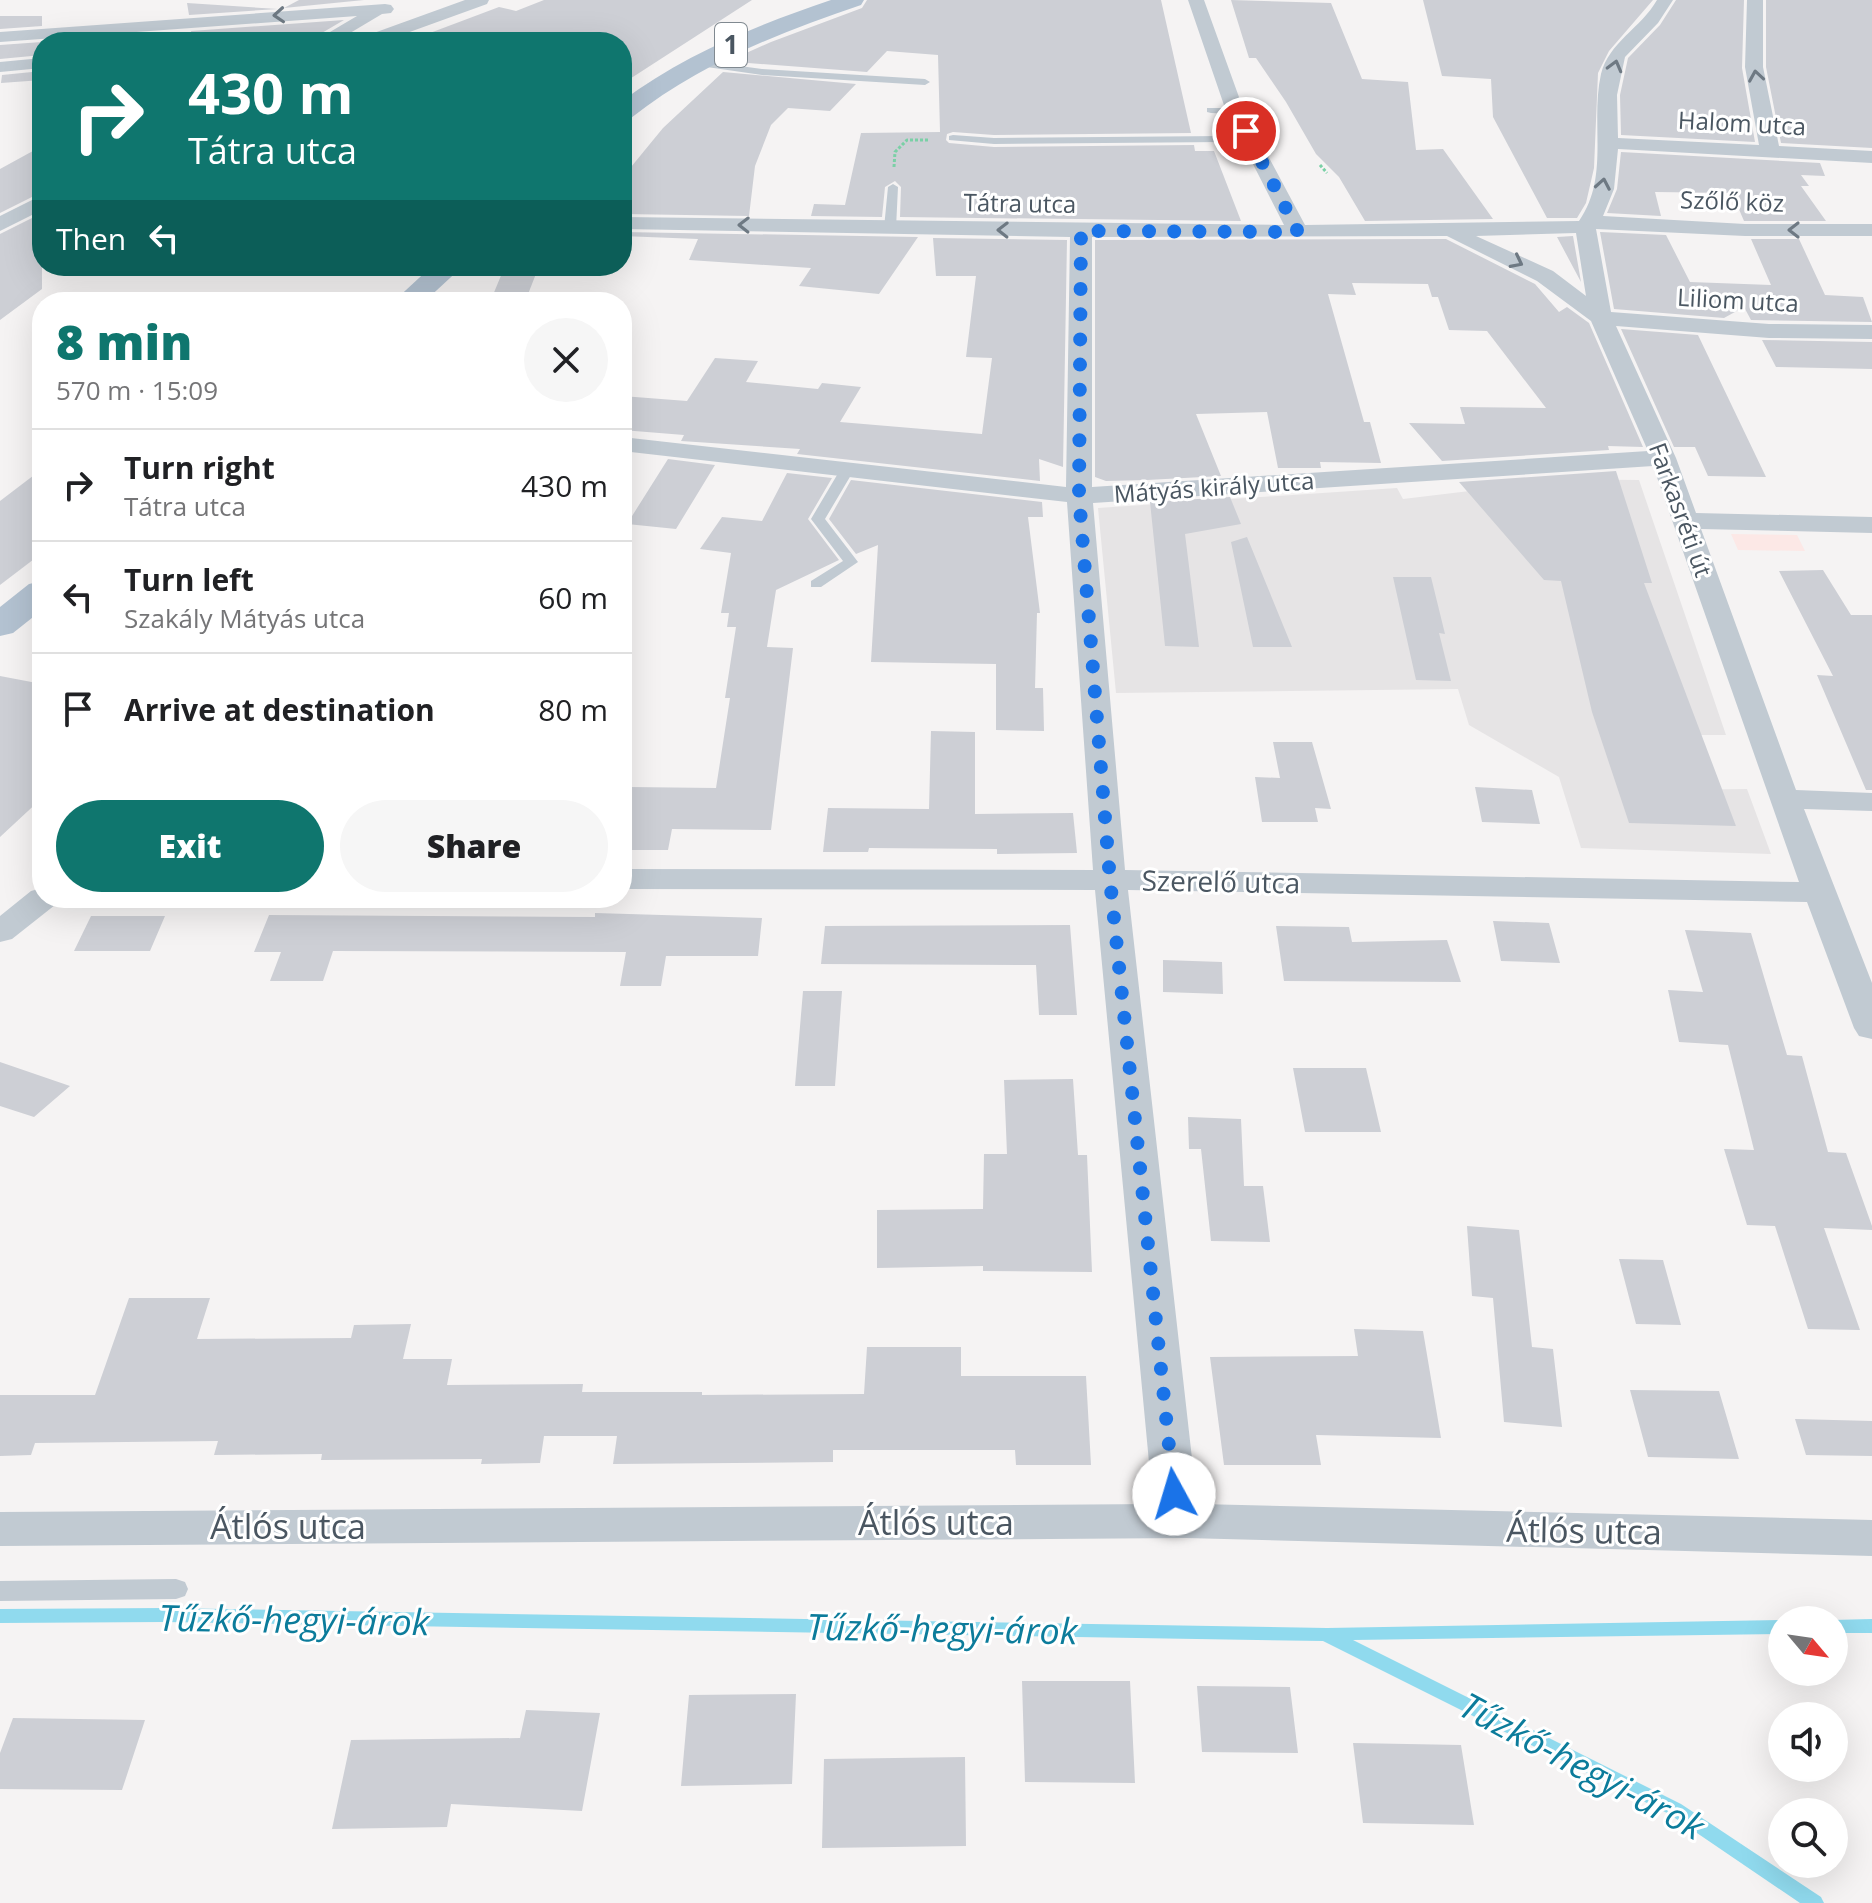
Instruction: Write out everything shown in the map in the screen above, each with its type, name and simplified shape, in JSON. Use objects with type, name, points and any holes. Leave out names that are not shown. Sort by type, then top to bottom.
[{"type":"main road","name":"1","points":[[632,102],[696,63],[763,31],[853,0]]},
{"type":"main road","points":[[419,292],[437,276]]},
{"type":"main road","points":[[0,625],[32,600]]},
{"type":"street","points":[[341,32],[403,0]]},
{"type":"street","points":[[392,32],[481,0]]},
{"type":"street","points":[[1196,0],[1235,111],[1298,232]]},
{"type":"street","name":"Farkasréti út","points":[[1665,0],[1645,27],[1615,58],[1610,89],[1610,143],[1602,194],[1587,225],[1601,318],[1663,458],[1784,799],[1872,1028]]},
{"type":"street","points":[[1755,0],[1754,67],[1770,152]]},
{"type":"street","points":[[137,25],[146,14],[160,7]]},
{"type":"street","points":[[57,32],[385,9]]},
{"type":"street","points":[[0,37],[32,34]]},
{"type":"street","points":[[0,67],[32,64]]},
{"type":"street","name":"Halom utca","points":[[1610,143],[1872,157]]},
{"type":"street","points":[[0,225],[32,207]]},
{"type":"street","name":"Tátra utca","points":[[632,223],[1298,232],[1417,232],[1587,225]]},
{"type":"street","points":[[0,225],[32,226]]},
{"type":"street","name":"Szőlő köz","points":[[1587,225],[1872,230]]},
{"type":"street","points":[[1081,231],[1079,496],[1110,880],[1174,1494],[1186,1521]]},
{"type":"street","name":"Tátra utca","points":[[1417,232],[1459,236],[1488,247],[1564,289],[1601,318]]},
{"type":"street","name":"Tátra utca","points":[[1564,289],[1596,290]]},
{"type":"street","name":"Liliom utca","points":[[1601,318],[1769,331],[1872,332]]},
{"type":"street","name":"Mátyás király utca","points":[[632,445],[1079,496],[1663,458]]},
{"type":"street","points":[[1684,521],[1872,525]]},
{"type":"street","points":[[1784,799],[1872,802]]},
{"type":"street","name":"Szerelő utca","points":[[632,879],[1110,880],[1820,892]]},
{"type":"street","points":[[0,932],[32,907]]},
{"type":"street","name":"Átlós utca","points":[[0,1529],[1186,1521],[1872,1538]]},
{"type":"lane","points":[[696,63],[762,72],[925,82]]},
{"type":"lane","points":[[1211,110],[1235,111]]},
{"type":"lane","points":[[953,138],[994,141],[1223,139]]},
{"type":"lane","points":[[890,228],[893,187]]},
{"type":"lane","points":[[816,584],[851,562],[818,519],[847,470]]},
{"type":"lane","points":[[0,1591],[176,1589]]},
{"type":"path","points":[[893,187],[895,152],[907,140],[950,141],[953,138]]},
{"type":"path","points":[[1320,165],[1327,173]]},
{"type":"shaded area","points":[[1528,479],[1639,480],[1726,735],[1641,735],[1664,790],[1747,789],[1771,854],[1581,848],[1559,777],[1469,725],[1458,689],[1116,693],[1098,508],[1397,488],[1403,499],[1529,484]]},
{"type":"shaded area","points":[[1731,534],[1797,535],[1805,551],[1738,550]]},
{"type":"building","points":[[299,0],[364,0],[284,8]]},
{"type":"building","points":[[544,0],[752,0],[632,78],[632,32],[433,32],[499,7],[516,11]]},
{"type":"building","points":[[867,0],[1161,0],[1191,133],[994,135],[953,132],[947,134],[946,140],[949,143],[994,147],[1194,145],[1195,151],[1214,151],[1241,221],[900,217],[901,187],[895,181],[885,187],[882,217],[811,216],[814,204],[845,205],[861,133],[940,132],[938,55],[887,51],[867,72],[735,62],[744,54],[771,42],[862,8]]},
{"type":"building","points":[[1231,0],[1331,3],[1362,79],[1408,82],[1416,150],[1443,149],[1493,219],[1365,221],[1339,177],[1316,154],[1256,58],[1249,58]]},
{"type":"building","points":[[1423,0],[1653,0],[1609,51],[1598,73],[1594,168],[1586,203],[1577,218],[1547,218],[1493,117],[1491,79],[1442,76]]},
{"type":"building","points":[[1676,0],[1744,0],[1742,68],[1755,142],[1621,135],[1620,95],[1628,58],[1660,25]]},
{"type":"building","points":[[1766,0],[1872,0],[1872,148],[1781,143],[1766,67]]},
{"type":"building","points":[[187,3],[278,9],[189,15]]},
{"type":"building","points":[[0,16],[42,16],[42,26],[0,29]]},
{"type":"building","points":[[344,20],[324,32],[191,31]]},
{"type":"building","points":[[32,43],[32,56],[0,59],[0,45]]},
{"type":"building","points":[[32,72],[32,81],[1,83],[2,75]]},
{"type":"building","points":[[723,72],[856,84],[830,111],[788,108],[771,125],[755,166],[749,216],[632,214],[632,166],[663,128]]},
{"type":"building","points":[[32,151],[32,197],[0,213],[0,169]]},
{"type":"building","points":[[1621,152],[1820,163],[1825,176],[1801,175],[1809,186],[1801,186],[1826,221],[1744,221],[1732,193],[1655,192],[1661,216],[1607,213],[1617,189]]},
{"type":"building","points":[[32,218],[32,276],[42,276],[42,289],[32,292],[32,296],[0,320],[0,234]]},
{"type":"building","points":[[632,232],[918,237],[879,294],[799,286],[811,268],[689,260],[698,239],[632,236]]},
{"type":"building","points":[[1600,232],[1666,235],[1690,282],[1771,285],[1751,239],[1799,239],[1825,295],[1863,297],[1872,322],[1751,320],[1744,307],[1724,318],[1614,309]]},
{"type":"building","points":[[1573,236],[1581,282],[1557,237]]},
{"type":"building","points":[[933,238],[1067,240],[1063,467],[1039,459],[1040,481],[797,454],[800,449],[681,441],[684,435],[632,431],[632,397],[687,401],[715,358],[758,361],[746,382],[818,389],[822,383],[861,387],[840,422],[982,434],[992,358],[966,357],[976,276],[936,276]]},
{"type":"building","points":[[1446,239],[1535,284],[1559,312],[1567,307],[1589,323],[1643,447],[1608,446],[1609,450],[1442,461],[1409,423],[1465,424],[1460,407],[1546,408],[1487,331],[1449,330],[1438,297],[1432,297],[1428,284],[1352,283],[1356,295],[1328,294],[1364,422],[1370,422],[1381,463],[1320,462],[1321,468],[1278,468],[1267,412],[1196,414],[1221,476],[1106,481],[1095,477],[1095,240]]},
{"type":"building","points":[[501,276],[535,276],[529,292],[494,292]]},
{"type":"building","points":[[1621,329],[1698,335],[1766,477],[1708,476],[1695,447],[1674,447]]},
{"type":"building","points":[[1762,340],[1872,342],[1872,369],[1776,367]]},
{"type":"building","points":[[668,459],[715,465],[676,529],[632,525],[632,516]]},
{"type":"building","points":[[1616,471],[1652,583],[1644,583],[1736,826],[1629,823],[1592,712],[1561,581],[1544,580],[1459,482]]},
{"type":"building","points":[[787,473],[832,478],[808,519],[839,560],[776,590],[767,647],[793,648],[771,830],[672,829],[668,850],[632,850],[632,787],[716,788],[730,698],[725,698],[736,627],[727,627],[729,613],[721,613],[731,553],[700,549],[722,517],[762,521]]},
{"type":"building","points":[[32,477],[32,561],[0,585],[0,501]]},
{"type":"building","points":[[851,480],[1042,502],[1043,517],[1028,517],[1040,613],[1037,613],[1035,688],[1043,688],[1044,731],[996,730],[996,664],[871,662],[878,545],[856,554],[829,519]]},
{"type":"building","points":[[1230,497],[1241,524],[1185,534],[1199,647],[1165,646],[1150,502]]},
{"type":"building","points":[[1247,537],[1292,647],[1253,647],[1231,542]]},
{"type":"building","points":[[1823,570],[1851,615],[1872,615],[1872,790],[1866,790],[1817,675],[1833,676],[1779,571]]},
{"type":"building","points":[[1393,577],[1431,577],[1445,634],[1439,633],[1451,681],[1416,680]]},
{"type":"building","points":[[0,676],[32,682],[32,807],[0,837]]},
{"type":"building","points":[[931,731],[975,732],[975,814],[1073,813],[1077,853],[997,854],[997,849],[869,848],[868,852],[823,852],[828,808],[929,809]]},
{"type":"building","points":[[1273,742],[1312,742],[1331,809],[1315,808],[1318,822],[1262,822],[1255,777],[1280,778]]},
{"type":"building","points":[[1475,787],[1532,790],[1540,824],[1482,822]]},
{"type":"building","points":[[595,913],[762,918],[758,956],[666,956],[661,986],[620,986],[626,952],[333,951],[323,981],[270,981],[281,952],[254,952],[269,915],[595,917]]},
{"type":"building","points":[[91,916],[165,916],[150,951],[74,951]]},
{"type":"building","points":[[1493,921],[1549,923],[1560,963],[1501,961]]},
{"type":"building","points":[[1070,925],[1077,1015],[1039,1015],[1036,965],[821,964],[825,926]]},
{"type":"building","points":[[1276,926],[1349,927],[1352,942],[1447,940],[1461,982],[1284,981]]},
{"type":"building","points":[[1685,930],[1751,933],[1787,1055],[1802,1056],[1828,1152],[1846,1153],[1872,1226],[1872,1230],[1824,1228],[1860,1330],[1808,1329],[1775,1226],[1747,1225],[1724,1149],[1754,1150],[1728,1045],[1679,1042],[1668,990],[1703,992]]},
{"type":"building","points":[[1163,960],[1222,962],[1223,994],[1163,992]]},
{"type":"building","points":[[803,991],[842,991],[835,1086],[795,1086]]},
{"type":"building","points":[[0,1062],[70,1086],[34,1117],[0,1106]]},
{"type":"building","points":[[1293,1068],[1366,1068],[1381,1132],[1305,1132]]},
{"type":"building","points":[[1073,1079],[1078,1155],[1087,1155],[1092,1272],[983,1271],[983,1266],[877,1268],[877,1210],[983,1209],[984,1154],[1007,1154],[1004,1080]]},
{"type":"building","points":[[1188,1117],[1241,1119],[1244,1186],[1263,1186],[1270,1242],[1211,1241],[1201,1149],[1189,1149]]},
{"type":"building","points":[[1467,1226],[1519,1230],[1532,1347],[1553,1349],[1562,1427],[1504,1422],[1493,1298],[1472,1296]]},
{"type":"building","points":[[1619,1259],[1663,1260],[1681,1325],[1636,1324]]},
{"type":"building","points":[[129,1298],[210,1298],[197,1339],[351,1338],[354,1325],[411,1324],[403,1359],[452,1359],[447,1385],[583,1384],[582,1392],[702,1392],[702,1395],[864,1394],[867,1347],[961,1347],[961,1376],[1086,1376],[1091,1465],[1016,1465],[1015,1450],[833,1450],[833,1462],[613,1464],[617,1436],[544,1436],[540,1463],[481,1464],[482,1459],[321,1460],[322,1454],[214,1455],[218,1441],[35,1443],[31,1455],[0,1456],[0,1395],[95,1395]]},
{"type":"building","points":[[1354,1329],[1423,1331],[1441,1438],[1316,1435],[1321,1465],[1224,1465],[1210,1357],[1358,1356]]},
{"type":"building","points":[[1630,1390],[1719,1391],[1739,1459],[1648,1457]]},
{"type":"building","points":[[1795,1419],[1872,1421],[1872,1456],[1806,1455]]},
{"type":"building","points":[[1022,1681],[1130,1681],[1135,1783],[1025,1782]]},
{"type":"building","points":[[1197,1686],[1290,1687],[1298,1753],[1202,1752]]},
{"type":"building","points":[[796,1694],[792,1784],[681,1786],[689,1695]]},
{"type":"building","points":[[526,1710],[600,1713],[582,1811],[451,1804],[447,1827],[332,1829],[351,1740],[520,1738]]},
{"type":"building","points":[[13,1718],[145,1720],[122,1790],[0,1789],[0,1753]]},
{"type":"building","points":[[1353,1743],[1461,1745],[1474,1825],[1363,1823]]},
{"type":"building","points":[[965,1757],[966,1846],[822,1848],[824,1759]]},
{"type":"waterway","name":"Tűzkő-hegyi-árok","points":[[0,1616],[164,1615],[1325,1634],[1675,1809],[1815,1903]]},
{"type":"waterway","points":[[1848,1626],[1872,1626]]},
{"type":"waterway","points":[[1329,1634],[1768,1627]]},
{"type":"route","points":[[1174,1494],[1110,880],[1079,496],[1081,231],[1298,232],[1246,131]]}]
